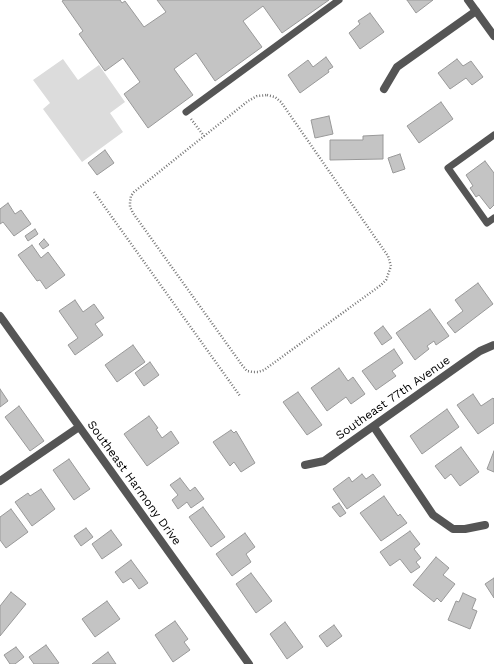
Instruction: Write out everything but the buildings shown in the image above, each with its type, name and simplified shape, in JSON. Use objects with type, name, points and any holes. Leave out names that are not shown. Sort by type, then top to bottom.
[{"type":"street","points":[[468,0],[494,36]]},
{"type":"street","points":[[384,89],[397,67],[476,11]]},
{"type":"street","name":"Southeast Harmony Drive","points":[[0,316],[249,664]]},
{"type":"street","name":"Southeast 77th Avenue","points":[[305,465],[324,461],[480,351],[494,345]]},
{"type":"street","points":[[0,481],[79,427]]},
{"type":"street","points":[[374,427],[433,515],[453,529],[465,529],[485,525]]},
{"type":"lane","points":[[186,112],[339,0]]},
{"type":"lane","points":[[494,135],[448,168],[487,223],[494,218]]},
{"type":"path","points":[[266,95],[275,97],[281,102],[390,260],[389,273],[386,280],[381,285],[264,370],[258,372],[247,370],[242,365],[130,207],[131,196],[134,192],[204,136],[248,101],[257,96],[266,95]]},
{"type":"path","points":[[186,112],[204,136]]},
{"type":"path","points":[[94,192],[240,396]]},
{"type":"shaded area","points":[[63,59],[78,80],[99,65],[125,102],[110,113],[123,132],[82,162],[43,109],[50,103],[33,80]]}]
